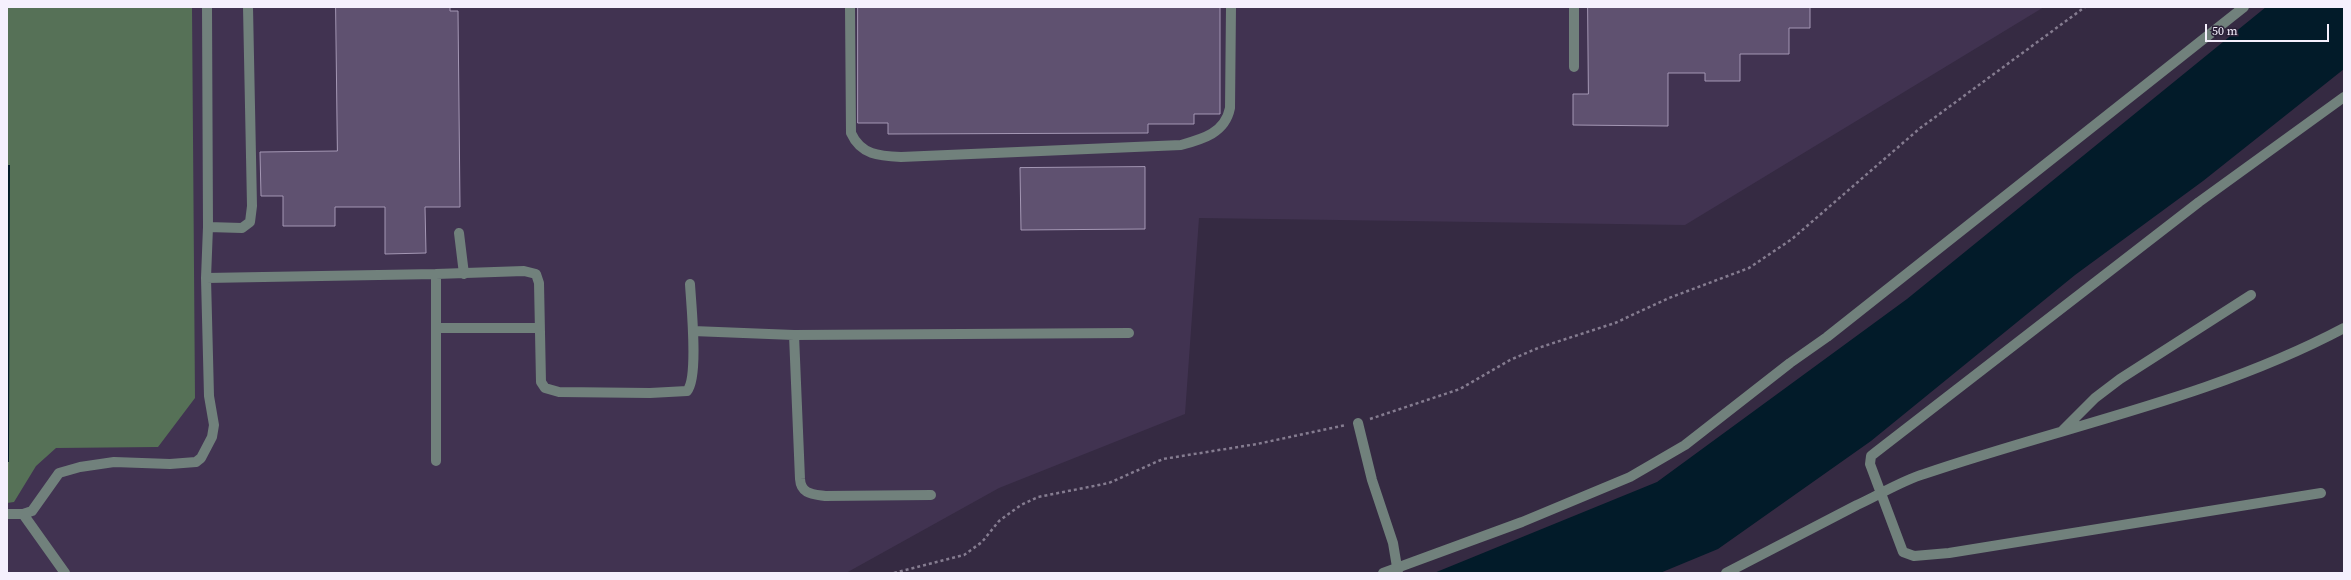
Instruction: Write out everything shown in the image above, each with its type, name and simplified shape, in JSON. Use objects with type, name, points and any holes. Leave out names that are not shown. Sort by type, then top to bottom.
[{"type":"street","points":[[7,514],[23,514],[32,510],[59,473],[80,466],[114,462],[186,464],[196,462],[201,458],[212,437],[214,425],[209,396],[206,278],[208,227],[207,7]]},
{"type":"street","points":[[208,227],[242,228],[250,222],[252,206],[248,7]]},
{"type":"street","points":[[850,7],[851,133],[860,146],[868,152],[877,156],[901,156],[1181,145],[1212,135],[1228,117],[1230,108],[1231,7]]},
{"type":"street","points":[[1574,7],[1574,67]]},
{"type":"street","points":[[1383,573],[1398,571],[1630,477],[1685,445],[1790,363],[1827,337],[2244,7]]},
{"type":"street","points":[[2321,493],[1949,553],[1914,556],[1903,552],[1870,464],[1871,456],[2199,202],[2344,97]]},
{"type":"street","points":[[459,233],[464,274]]},
{"type":"street","points":[[206,278],[464,274],[524,270],[533,272],[539,283],[541,382],[545,388],[559,392],[650,393],[686,390],[690,386],[692,368],[693,332],[690,284]]},
{"type":"street","points":[[436,274],[436,461]]},
{"type":"street","points":[[2064,430],[2095,398],[2120,379],[2251,295]]},
{"type":"street","points":[[436,328],[539,328]]},
{"type":"street","points":[[1726,573],[1921,474],[2064,430],[2139,409],[2218,382],[2269,364],[2344,328]]},
{"type":"street","points":[[693,332],[794,335],[1129,333]]},
{"type":"street","points":[[794,335],[799,468],[802,488],[810,494],[824,496],[930,495]]},
{"type":"street","points":[[1358,423],[1372,480],[1393,543],[1398,571]]},
{"type":"street","points":[[23,514],[65,573]]},
{"type":"path","points":[[894,573],[964,555],[982,542],[999,521],[1015,509],[1045,495],[1109,483],[1163,459],[1256,444],[1358,423],[1460,389],[1510,360],[1538,348],[1615,323],[1669,298],[1756,264],[1792,239],[1919,129],[2085,7]]},
{"type":"shaded area","points":[[7,7],[2044,7],[1685,225],[1199,218],[1185,414],[999,488],[846,573],[7,573]]},
{"type":"green space","points":[[7,7],[192,7],[195,398],[158,447],[56,448],[36,466],[14,502],[7,503]]},
{"type":"water","points":[[2266,7],[2344,7],[2344,69],[2203,181],[2075,275],[1871,441],[1718,549],[1660,573],[1434,573],[1657,482],[1907,299]]},
{"type":"water","points":[[7,165],[10,165],[9,462],[7,462]]},
{"type":"building","points":[[336,7],[450,7],[450,11],[458,11],[460,207],[425,207],[426,253],[385,254],[385,207],[335,207],[335,226],[283,226],[283,196],[261,196],[260,152],[337,151]]},
{"type":"building","points":[[858,7],[1220,7],[1220,114],[1194,114],[1194,124],[1148,124],[1148,133],[888,134],[888,123],[858,123]]},
{"type":"building","points":[[1588,7],[1810,7],[1810,28],[1789,28],[1789,54],[1740,54],[1740,81],[1705,81],[1705,73],[1668,73],[1668,126],[1573,125],[1573,94],[1588,94]]},
{"type":"building","points":[[1145,167],[1145,229],[1021,230],[1020,168]]}]
